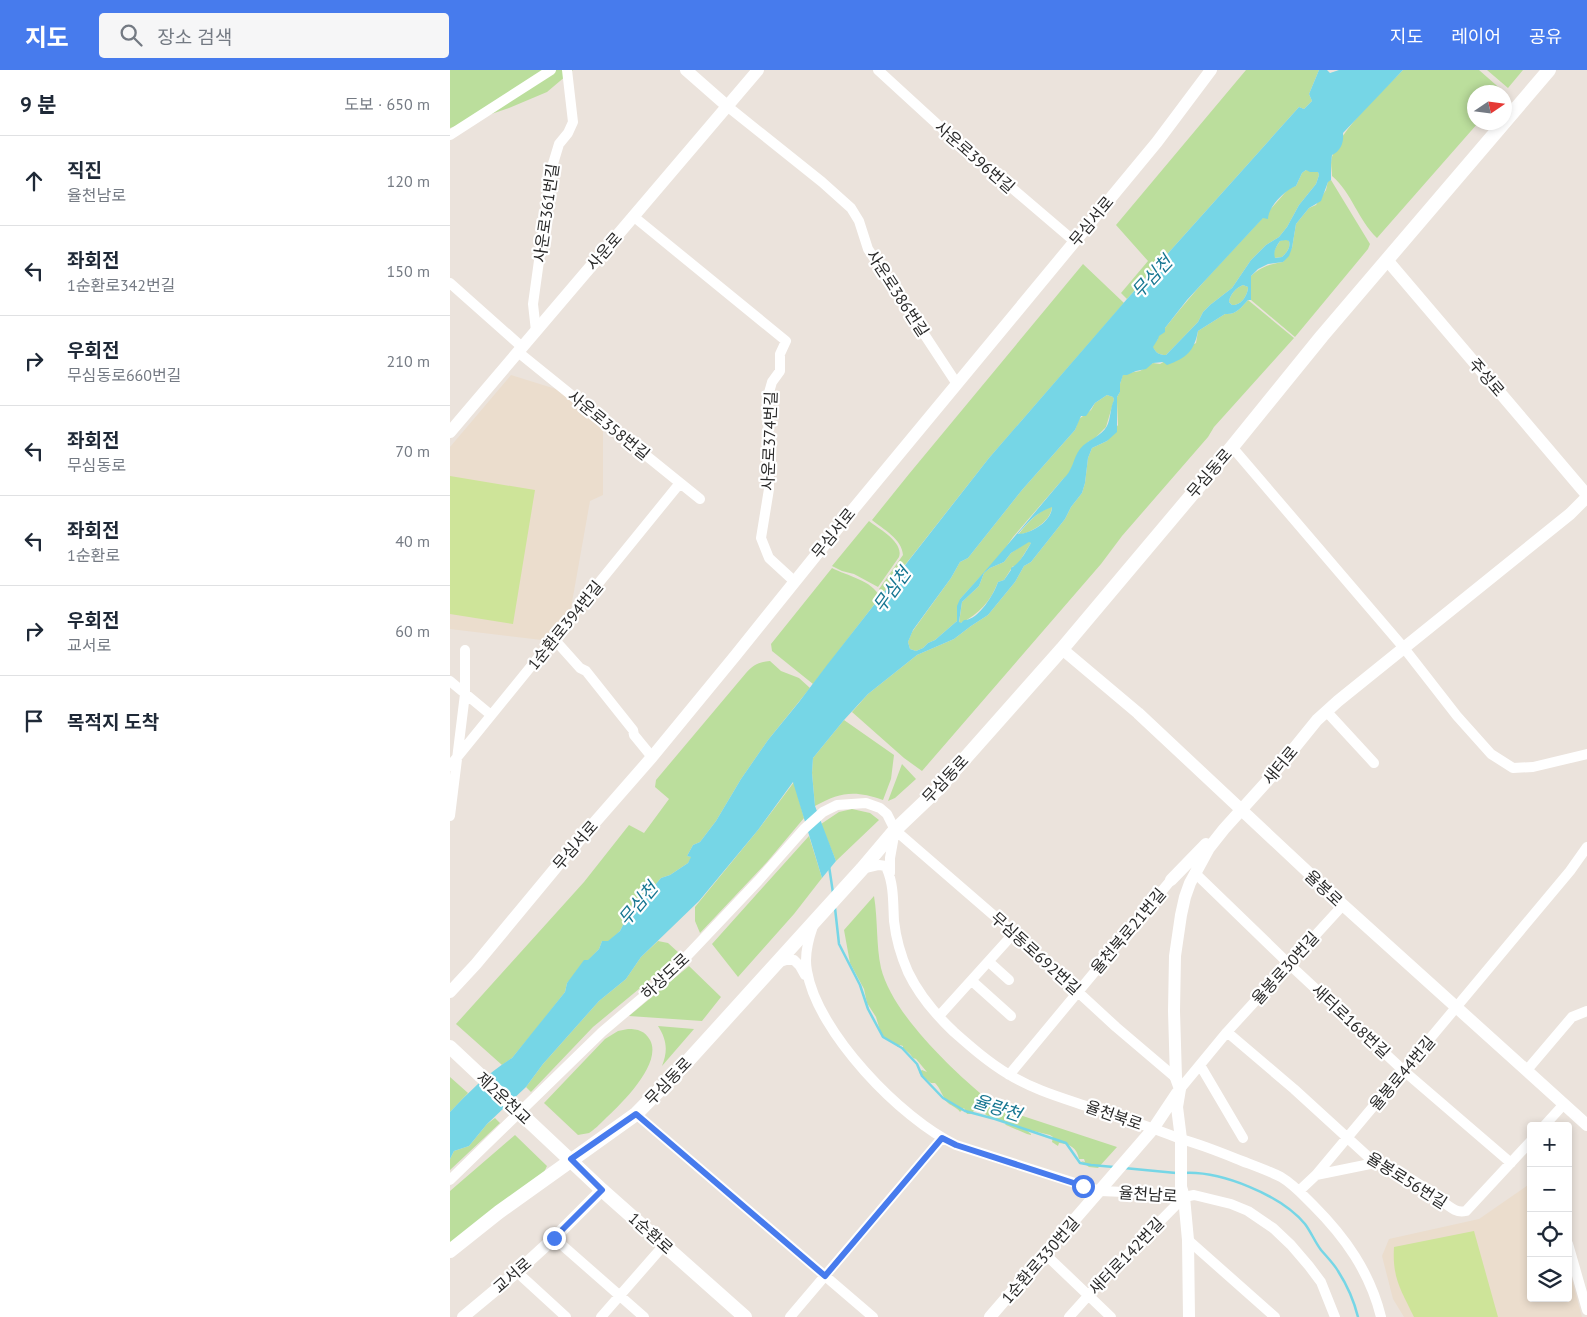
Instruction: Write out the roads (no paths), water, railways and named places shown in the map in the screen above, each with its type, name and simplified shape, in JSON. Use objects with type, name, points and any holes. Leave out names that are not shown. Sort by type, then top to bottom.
[{"type":"main road","name":"무심동로","points":[[450,1251],[499,1212],[636,1114],[686,1063],[895,830],[937,790],[1062,649],[1232,447],[1322,336],[1549,70]]},
{"type":"main road","name":"제2운천교","points":[[450,1047],[559,1148]]},
{"type":"main road","name":"1순환로","points":[[559,1148],[602,1190],[745,1317]]},
{"type":"street","points":[[450,135],[551,70]]},
{"type":"street","name":"사운로361번길","points":[[536,331],[533,304],[552,167],[559,144],[568,133],[573,122],[567,70]]},
{"type":"street","points":[[686,70],[727,106]]},
{"type":"street","name":"사운로","points":[[450,432],[758,70]]},
{"type":"street","name":"사운로396번길","points":[[878,70],[938,125],[1074,242]]},
{"type":"street","name":"무심서로","points":[[450,992],[735,656],[1157,142],[1211,70]]},
{"type":"street","name":"사운로386번길","points":[[727,106],[822,182],[857,215],[868,249],[957,384]]},
{"type":"street","name":"사운로374번길","points":[[634,216],[786,341],[780,354],[780,371],[772,382],[768,396],[769,489],[761,538],[769,558],[794,582]]},
{"type":"street","name":"주성로","points":[[1387,260],[1587,496]]},
{"type":"street","name":"사운로358번길","points":[[450,283],[520,349],[700,499]]},
{"type":"street","points":[[1232,447],[1404,648],[1457,716],[1491,754],[1513,768],[1533,767],[1587,754]]},
{"type":"street","name":"1순환로394번길","points":[[450,766],[680,483]]},
{"type":"street","name":"새터로","points":[[1189,1317],[1188,1240],[1177,1107],[1178,1083],[1174,978],[1178,930],[1186,892],[1195,873],[1209,848],[1317,720],[1570,514],[1587,496]]},
{"type":"street","points":[[554,639],[580,668],[586,671],[652,756]]},
{"type":"street","name":"율봉로","points":[[1062,649],[1138,713],[1343,905],[1587,1125]]},
{"type":"street","points":[[450,816],[465,694],[465,650]]},
{"type":"street","points":[[450,681],[491,715]]},
{"type":"street","points":[[1327,712],[1374,764]]},
{"type":"street","name":"하상도로","points":[[450,1180],[602,1032],[669,975],[758,881],[804,829],[823,812],[837,805],[866,803],[880,808],[887,814],[895,830]]},
{"type":"street","points":[[1171,880],[1232,820]]},
{"type":"street","name":"율천북로","points":[[895,830],[890,858],[895,930],[904,960],[918,989],[939,1016],[977,1052],[1009,1075],[1037,1089],[1181,1140],[1201,1144],[1281,1178],[1299,1191],[1346,1241],[1360,1262],[1373,1291],[1381,1317]]},
{"type":"street","name":"무심동로692번길","points":[[895,830],[1079,991],[1178,1083]]},
{"type":"street","name":"율봉로44번길","points":[[1299,1191],[1316,1175],[1404,1071],[1570,871],[1587,847]]},
{"type":"street","points":[[862,869],[872,866],[886,866],[890,879]]},
{"type":"street","name":"새터로168번길","points":[[1195,873],[1404,1071],[1511,1163]]},
{"type":"street","points":[[1171,880],[1176,877],[1185,881],[1186,892]]},
{"type":"street","name":"율천북로21번길","points":[[1009,1075],[1171,880]]},
{"type":"street","name":"율봉로30번길","points":[[1178,1083],[1200,1065],[1227,1032],[1343,905]]},
{"type":"street","points":[[810,982],[806,952],[815,920]]},
{"type":"street","points":[[939,1016],[1014,933]]},
{"type":"street","points":[[777,963],[794,960],[810,982]]},
{"type":"street","points":[[989,962],[1009,980]]},
{"type":"street","points":[[972,981],[1011,1016]]},
{"type":"street","name":"율천남로","points":[[810,982],[823,1015],[867,1073],[882,1090],[942,1138],[956,1145],[1100,1191],[1183,1192],[1232,1204],[1248,1211],[1273,1228],[1291,1245],[1321,1282],[1335,1317]]},
{"type":"street","points":[[1527,1070],[1572,1017],[1587,1011]]},
{"type":"street","points":[[1227,1032],[1294,1089],[1347,1138]]},
{"type":"street","points":[[1200,1065],[1243,1138]]},
{"type":"street","name":"1순환로330번길","points":[[990,1317],[1153,1129],[1178,1083]]},
{"type":"street","points":[[1548,1122],[1564,1104]]},
{"type":"street","points":[[636,1114],[873,1317]]},
{"type":"street","points":[[790,1317],[942,1138]]},
{"type":"street","name":"율봉로56번길","points":[[1347,1138],[1375,1164],[1385,1165],[1430,1192],[1454,1210],[1461,1212],[1466,1211],[1527,1145]]},
{"type":"street","points":[[1316,1175],[1375,1164]]},
{"type":"street","name":"교서로","points":[[467,1316],[554,1238],[602,1190]]},
{"type":"street","name":"새터로142번길","points":[[1069,1317],[1183,1192]]},
{"type":"street","points":[[554,1238],[644,1317]]},
{"type":"street","points":[[1188,1240],[1275,1317]]},
{"type":"street","points":[[601,1317],[664,1245]]},
{"type":"street","points":[[1044,1254],[1111,1317]]},
{"type":"street","points":[[1572,1257],[1587,1310]]},
{"type":"street","points":[[517,1272],[566,1317]]},
{"type":"water","name":"무심천","points":[[1319,70],[1327,70],[1330,73],[1339,70],[1403,70],[1343,133],[1341,146],[1332,155],[1331,180],[1328,182],[1321,201],[1309,208],[1296,224],[1289,256],[1283,262],[1268,264],[1258,269],[1251,276],[1251,300],[1248,300],[1235,312],[1225,314],[1198,331],[1191,349],[1179,360],[1167,365],[1163,362],[1153,363],[1146,369],[1123,375],[1120,392],[1117,397],[1117,432],[1107,441],[1092,448],[1088,458],[1082,493],[1071,507],[1065,519],[1031,562],[1024,566],[1015,582],[988,615],[954,639],[917,655],[868,694],[813,758],[812,773],[815,806],[836,861],[822,878],[793,782],[758,830],[699,901],[641,957],[626,979],[599,1001],[543,1064],[526,1087],[487,1124],[469,1146],[454,1151],[450,1159],[450,1112],[479,1083],[512,1058],[565,992],[567,983],[584,960],[588,960],[599,949],[602,941],[608,941],[620,931],[626,919],[661,878],[670,875],[688,863],[691,857],[687,856],[693,845],[700,842],[716,821],[741,779],[768,740],[989,458],[1127,299],[1299,107],[1304,109],[1312,101],[1309,94]],"holes":[[[1306,170],[1318,172],[1316,184],[1299,205],[1279,237],[1266,245],[1251,260],[1232,288],[1203,312],[1198,322],[1166,355],[1157,352],[1153,347],[1159,336],[1165,332],[1165,328],[1187,300],[1263,218],[1268,219],[1271,209],[1278,200],[1287,191],[1296,186],[1302,173]],[[1280,241],[1289,241],[1289,248],[1282,257],[1275,258],[1276,247]],[[1243,285],[1248,287],[1247,293],[1241,302],[1232,305],[1229,302],[1230,299],[1238,288]],[[1107,395],[1113,397],[1114,400],[1107,426],[1080,449],[1066,476],[960,599],[957,606],[957,621],[923,648],[916,651],[910,649],[908,642],[913,630],[951,578],[960,562],[968,558],[1022,490],[1075,430],[1081,416],[1086,416],[1095,403]],[[1052,507],[1049,517],[1040,526],[1029,532],[1018,534],[1025,525]],[[1029,542],[1031,543],[1020,561],[1011,568],[1004,580],[998,582],[989,600],[980,612],[961,623],[959,622],[962,602],[979,586],[984,573],[1004,562],[1011,553]]]},
{"type":"waterway","name":"율량천","points":[[829,866],[833,893]]},
{"type":"waterway","name":"율량천","points":[[835,908],[839,944],[860,985],[868,1009],[883,1037],[902,1048],[917,1064],[922,1076],[943,1098],[965,1111],[1066,1143],[1080,1163],[1114,1167]]},
{"type":"waterway","name":"율량천","points":[[1124,1168],[1176,1173]]},
{"type":"waterway","name":"율량천","points":[[1184,1173],[1215,1176],[1249,1187],[1266,1195],[1294,1213],[1305,1224],[1319,1247],[1341,1276],[1358,1317]]}]
